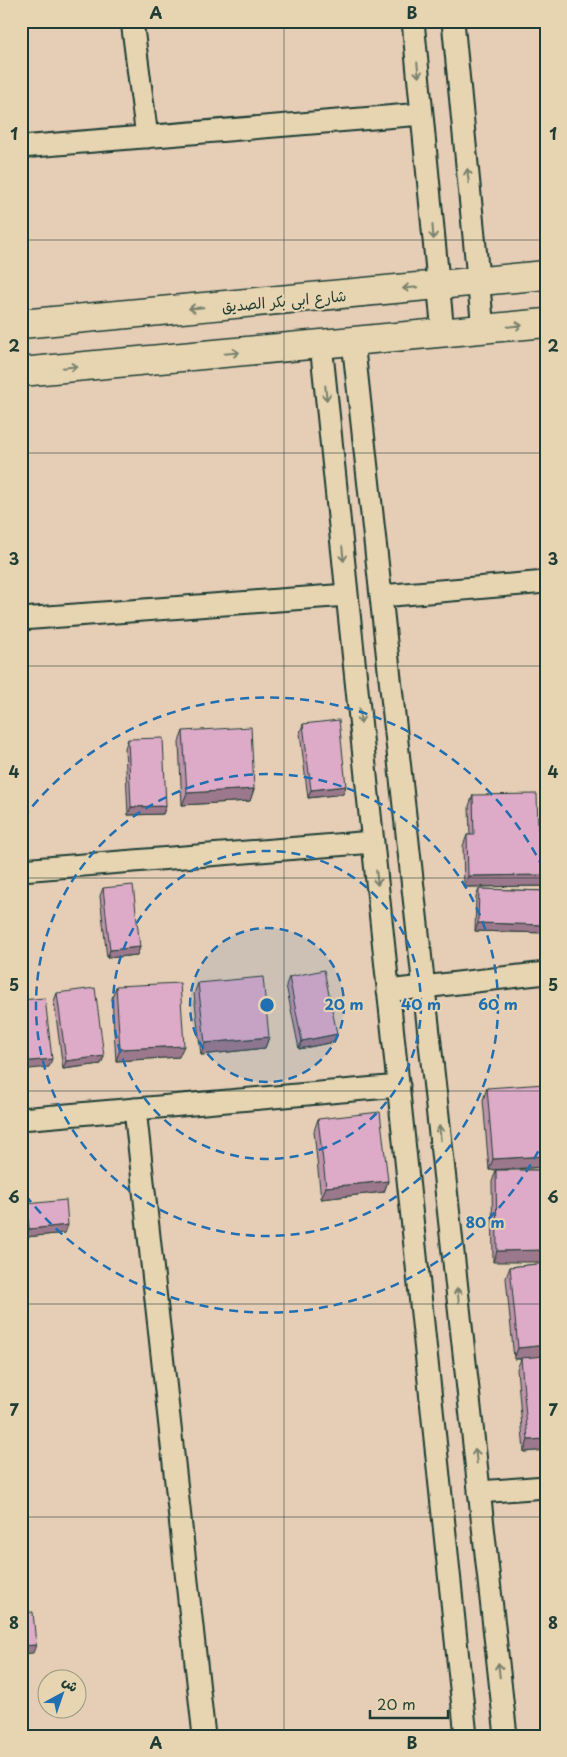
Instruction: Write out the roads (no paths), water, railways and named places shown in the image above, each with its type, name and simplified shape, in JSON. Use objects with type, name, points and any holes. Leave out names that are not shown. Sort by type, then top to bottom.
[{"type":"main road","name":"شارع ابى بكر الصديق","points":[[21,324],[546,275]]},
{"type":"main road","points":[[21,372],[546,323]]},
{"type":"street","points":[[132,21],[147,137]]},
{"type":"street","points":[[413,21],[443,333]]},
{"type":"street","points":[[453,21],[483,329]]},
{"type":"street","points":[[21,147],[422,114]]},
{"type":"street","points":[[353,342],[506,1736]]},
{"type":"street","points":[[321,344],[466,1736]]},
{"type":"street","points":[[381,596],[546,582]]},
{"type":"street","points":[[21,618],[347,595]]},
{"type":"street","points":[[21,870],[373,842]]},
{"type":"street","points":[[388,991],[546,973]]},
{"type":"street","points":[[21,1119],[399,1086]]},
{"type":"street","points":[[135,1109],[204,1736]]},
{"type":"street","points":[[480,1492],[546,1487]]}]
